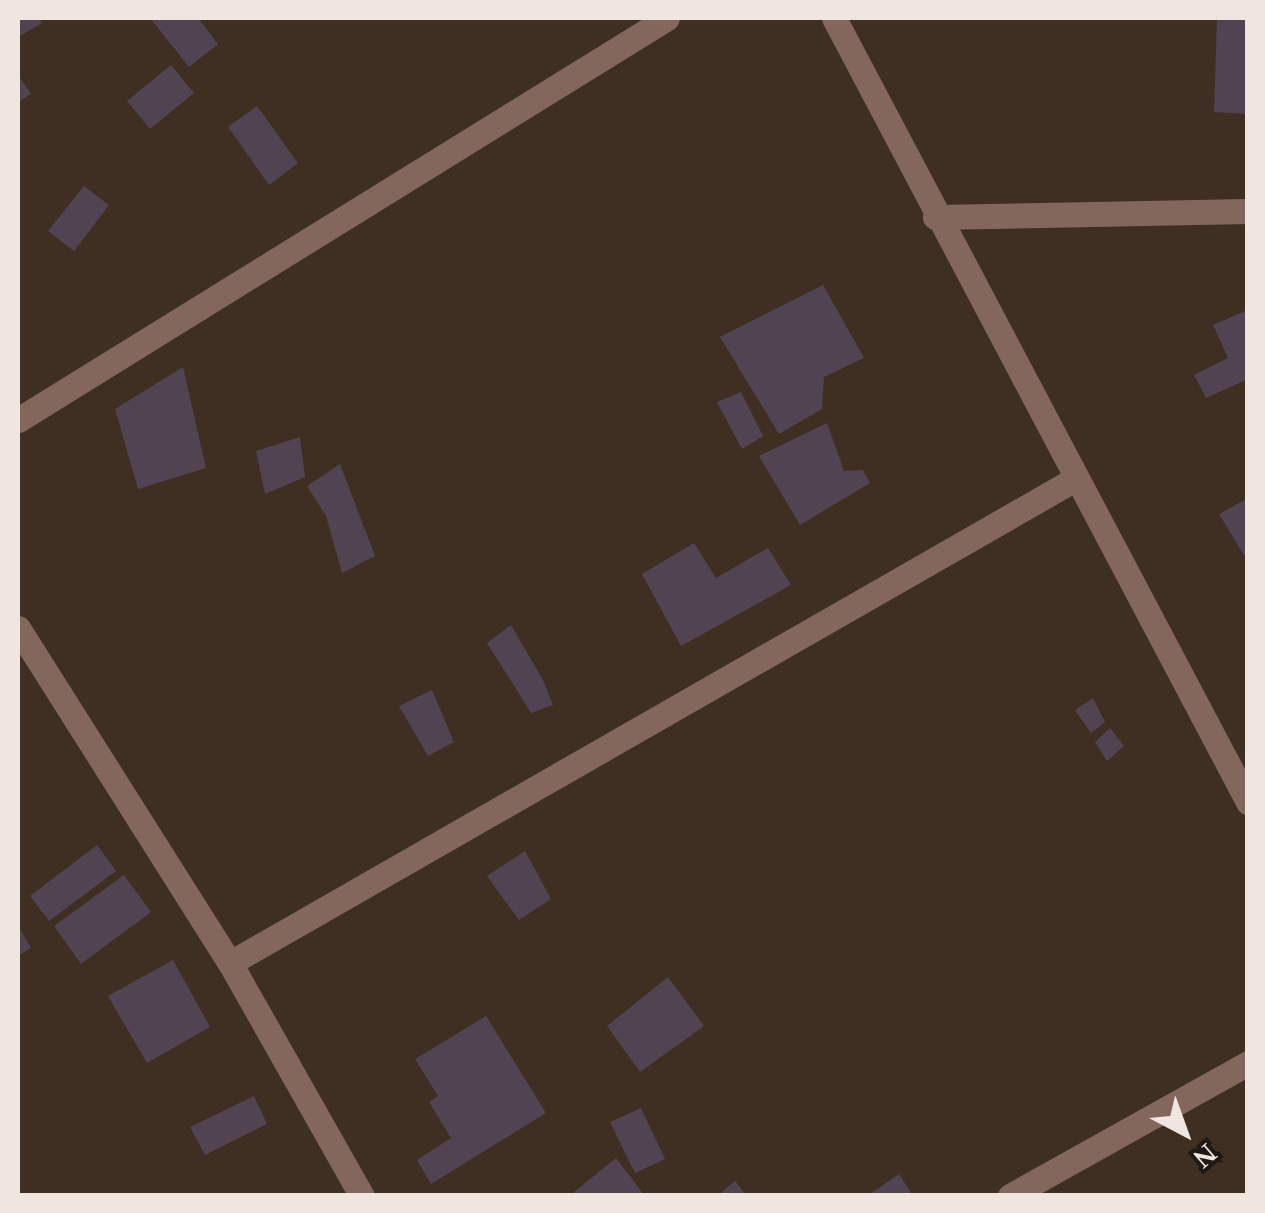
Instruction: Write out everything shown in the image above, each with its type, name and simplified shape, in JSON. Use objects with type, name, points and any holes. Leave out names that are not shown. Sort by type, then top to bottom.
[{"type":"street","points":[[18,420],[667,18]]},
{"type":"street","points":[[834,18],[935,217],[1248,802]]},
{"type":"street","points":[[935,217],[1248,211]]},
{"type":"street","points":[[230,963],[1075,479]]},
{"type":"street","points":[[18,628],[230,963],[362,1196]]},
{"type":"street","points":[[1010,1196],[1248,1063]]},
{"type":"building","points":[[18,18],[39,18],[42,23],[18,37]]},
{"type":"building","points":[[150,18],[198,18],[218,44],[189,67]]},
{"type":"building","points":[[1217,18],[1248,18],[1248,114],[1214,112]]},
{"type":"building","points":[[171,65],[194,93],[150,129],[127,101]]},
{"type":"building","points":[[18,75],[31,94],[18,102]]},
{"type":"building","points":[[257,106],[298,163],[269,185],[228,127]]},
{"type":"building","points":[[84,186],[109,205],[74,251],[48,231]]},
{"type":"building","points":[[823,285],[864,358],[824,377],[822,409],[779,434],[720,337]]},
{"type":"building","points":[[1245,311],[1248,379],[1206,398],[1194,375],[1228,358],[1213,325]]},
{"type":"building","points":[[183,367],[206,468],[138,489],[115,409]]},
{"type":"building","points":[[741,392],[763,436],[742,449],[717,402]]},
{"type":"building","points":[[827,423],[844,471],[863,470],[870,483],[800,525],[759,456]]},
{"type":"building","points":[[300,437],[305,477],[265,494],[256,451]]},
{"type":"building","points":[[340,464],[375,556],[342,573],[326,516],[307,486]]},
{"type":"building","points":[[1248,498],[1248,562],[1219,514]]},
{"type":"building","points":[[694,543],[716,578],[768,548],[791,585],[681,646],[642,574]]},
{"type":"building","points":[[511,625],[553,705],[531,713],[487,643]]},
{"type":"building","points":[[432,690],[454,742],[428,756],[399,706]]},
{"type":"building","points":[[1093,698],[1105,722],[1091,733],[1075,710]]},
{"type":"building","points":[[1110,728],[1124,746],[1107,761],[1095,742]]},
{"type":"building","points":[[97,845],[116,871],[49,921],[30,896]]},
{"type":"building","points":[[525,851],[551,899],[519,920],[487,876]]},
{"type":"building","points":[[124,875],[151,912],[81,964],[54,926]]},
{"type":"building","points":[[18,926],[31,948],[18,956]]},
{"type":"building","points":[[173,960],[210,1027],[147,1063],[108,996]]},
{"type":"building","points":[[668,977],[704,1026],[640,1072],[607,1026]]},
{"type":"building","points":[[486,1016],[546,1113],[431,1184],[417,1160],[451,1138],[429,1102],[438,1096],[415,1059]]},
{"type":"building","points":[[254,1096],[267,1124],[205,1155],[190,1127]]},
{"type":"building","points":[[641,1108],[665,1159],[635,1173],[610,1122]]},
{"type":"building","points":[[616,1158],[645,1196],[569,1196]]},
{"type":"building","points":[[899,1174],[913,1196],[867,1196]]},
{"type":"building","points":[[735,1181],[747,1196],[717,1196]]}]
